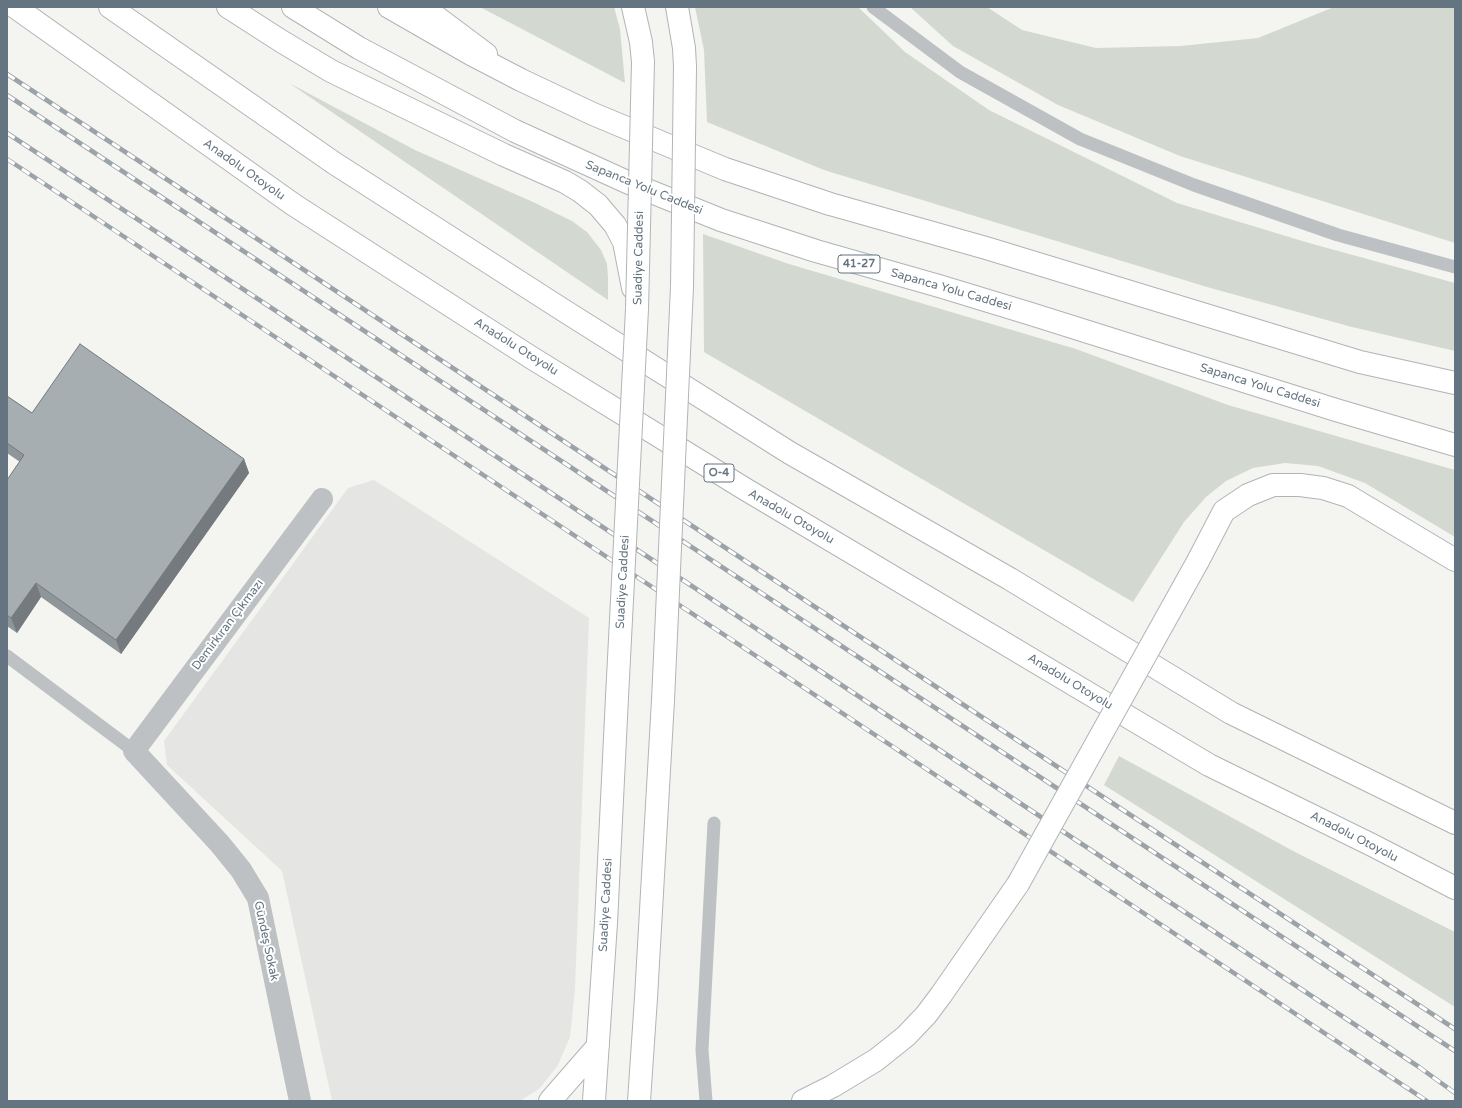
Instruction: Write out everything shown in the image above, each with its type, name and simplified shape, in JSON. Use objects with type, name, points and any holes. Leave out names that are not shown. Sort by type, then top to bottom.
[{"type":"main road","name":"Anadolu Otoyolu","points":[[15,7],[294,205],[539,362],[745,489],[1209,765],[1372,845],[1455,888]]},
{"type":"main road","points":[[110,7],[334,164],[562,310],[790,453],[1010,579],[1231,713],[1455,823]]},
{"type":"main road","points":[[228,7],[331,71],[580,191],[598,205],[615,225],[624,242],[638,309]]},
{"type":"main road","name":"Sapanca Yolu Caddesi","points":[[293,7],[359,48],[515,131],[627,182],[721,220],[816,252],[1032,314],[1329,408],[1455,445]]},
{"type":"main road","points":[[389,7],[471,54],[521,80],[593,114],[725,169],[830,204],[1008,255],[1360,362],[1455,383]]},
{"type":"main road","points":[[423,7],[521,80]]},
{"type":"main road","name":"Suadiye Caddesi","points":[[594,1101],[606,923],[638,309],[643,62],[641,42],[634,7]]},
{"type":"main road","points":[[639,1101],[647,990],[663,700],[682,287],[685,67],[684,48],[677,7]]},
{"type":"main road","points":[[803,1101],[833,1086],[876,1060],[906,1036],[941,995],[1018,884],[1198,561],[1224,511],[1248,495],[1273,485],[1300,485],[1323,488],[1348,496],[1455,560]]},
{"type":"main road","points":[[550,1101],[598,1046]]},
{"type":"street","name":"Demirkıran Çıkmazı","points":[[134,751],[322,499]]},
{"type":"street","name":"Gündeş Sokak","points":[[134,751],[220,844],[241,870],[258,898],[300,1101]]},
{"type":"lane","points":[[873,7],[960,72],[1080,139],[1194,186],[1338,235],[1455,267]]},
{"type":"lane","points":[[7,656],[134,751]]},
{"type":"lane","points":[[706,1101],[702,1050],[714,823]]},
{"type":"shaded area","points":[[480,7],[614,7],[620,29],[625,83]]},
{"type":"shaded area","points":[[695,7],[858,7],[905,52],[989,110],[1177,203],[1309,243],[1455,283],[1455,351],[1352,327],[1207,287],[824,170],[707,122],[704,50]]},
{"type":"shaded area","points":[[910,7],[987,7],[1022,30],[1096,48],[1181,46],[1258,38],[1334,7],[1455,7],[1455,243],[1180,156],[1058,105],[953,46]]},
{"type":"shaded area","points":[[289,83],[415,150],[533,202],[572,221],[587,232],[601,250],[607,264],[608,300]]},
{"type":"shaded area","points":[[703,234],[789,264],[1076,349],[1228,405],[1455,470],[1455,537],[1365,483],[1318,466],[1285,463],[1253,468],[1226,481],[1206,497],[1184,522],[1133,602],[704,352]]},
{"type":"shaded area","points":[[374,480],[589,618],[575,989],[570,1037],[558,1065],[540,1088],[520,1101],[332,1101],[282,871],[167,765],[164,741],[348,488]]},
{"type":"shaded area","points":[[1119,756],[1295,852],[1455,932],[1455,1007],[1104,785]]},
{"type":"building","points":[[80,344],[244,459],[116,640],[36,583],[11,618],[7,615],[7,480],[24,455],[7,443],[7,396],[32,413]]},
{"type":"railway","points":[[7,74],[1455,1029]]},
{"type":"railway","points":[[7,95],[1455,1051]]},
{"type":"railway","points":[[7,133],[1419,1067],[1455,1093]]},
{"type":"railway","points":[[7,159],[1427,1101]]}]
